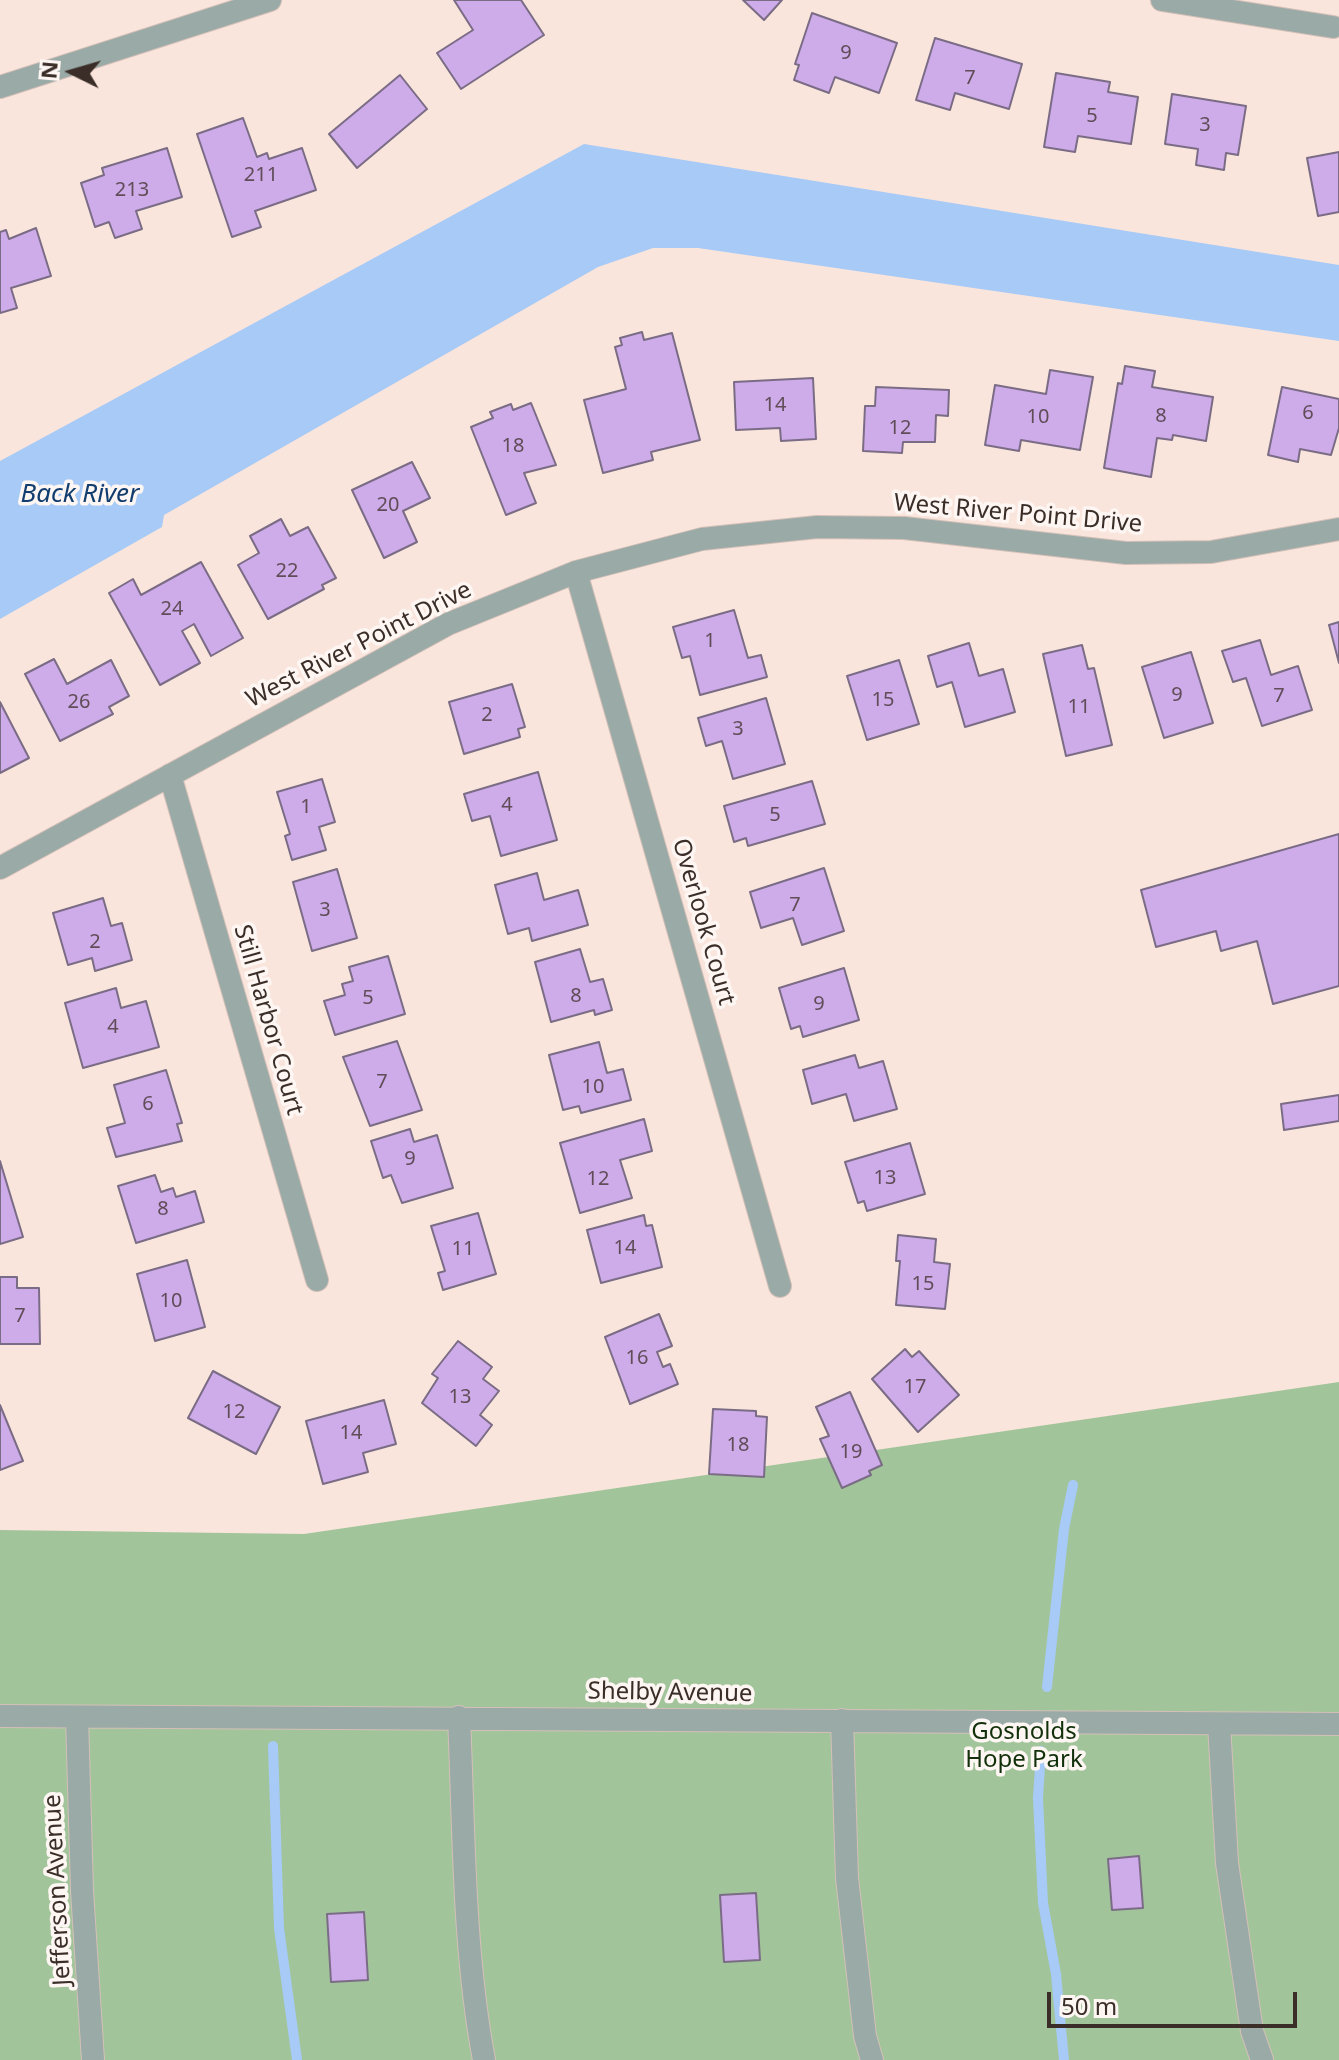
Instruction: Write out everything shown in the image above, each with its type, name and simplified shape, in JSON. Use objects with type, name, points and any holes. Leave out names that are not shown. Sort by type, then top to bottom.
[{"type":"street","points":[[0,87],[270,0]]},
{"type":"street","points":[[1162,0],[1333,27]]},
{"type":"street","name":"West River Point Drive","points":[[0,868],[448,624],[576,572],[702,539],[817,527],[904,528],[1126,553],[1211,552],[1339,529]]},
{"type":"street","name":"Overlook Court","points":[[576,572],[780,1286]]},
{"type":"street","name":"Still Harbor Court","points":[[170,775],[317,1280]]},
{"type":"street","name":"Shelby Avenue","points":[[0,1716],[1339,1724]]},
{"type":"street","name":"Jefferson Avenue","points":[[77,1717],[82,1891],[93,2060]]},
{"type":"street","points":[[459,1717],[465,1871],[477,2023],[484,2060]]},
{"type":"street","points":[[842,1720],[847,1878],[865,2036],[872,2060]]},
{"type":"street","points":[[1219,1724],[1227,1863],[1252,2031],[1262,2060]]},
{"type":"green space","name":"Gosnolds Hope Park","points":[[1339,1382],[1339,2060],[0,2060],[0,1530],[304,1534]]},
{"type":"water","name":"Back River","points":[[584,144],[1339,265],[1339,341],[698,248],[653,248],[598,267],[164,515],[162,527],[0,619],[0,461]]},
{"type":"building","points":[[454,0],[521,0],[544,35],[461,89],[437,53],[473,30]]},
{"type":"building","points":[[743,0],[782,0],[764,20]]},
{"type":"building","points":[[812,13],[897,43],[879,93],[835,77],[829,93],[794,80],[799,65],[795,64]]},
{"type":"building","points":[[935,38],[1022,64],[1009,109],[955,93],[950,110],[916,100]]},
{"type":"building","points":[[1056,73],[1110,82],[1108,92],[1138,97],[1131,144],[1078,136],[1075,152],[1044,147]]},
{"type":"building","points":[[400,75],[427,109],[357,168],[329,134]]},
{"type":"building","points":[[1172,94],[1246,106],[1238,155],[1226,153],[1224,170],[1196,165],[1198,149],[1165,144]]},
{"type":"building","points":[[243,118],[257,157],[267,153],[269,159],[302,148],[316,190],[255,211],[261,227],[232,237],[197,134]]},
{"type":"building","points":[[167,148],[182,197],[136,211],[142,229],[115,238],[109,222],[95,227],[81,183],[104,175],[102,168]]},
{"type":"building","points":[[1339,152],[1339,212],[1318,216],[1307,158]]},
{"type":"building","points":[[36,228],[51,276],[11,288],[17,308],[0,313],[0,232],[6,230],[9,239]]},
{"type":"building","points":[[642,332],[644,340],[672,333],[700,440],[651,452],[653,460],[603,473],[584,400],[626,389],[615,347],[622,345],[620,338]]},
{"type":"building","points":[[1125,366],[1155,371],[1152,387],[1213,397],[1206,441],[1173,435],[1172,440],[1157,438],[1151,477],[1104,468],[1118,383],[1122,384]]},
{"type":"building","points":[[1050,370],[1093,377],[1080,450],[1021,440],[1019,451],[985,445],[995,385],[1046,394]]},
{"type":"building","points":[[813,378],[816,439],[781,441],[780,428],[736,430],[734,382]]},
{"type":"building","points":[[876,387],[949,390],[948,416],[936,415],[935,442],[903,442],[902,453],[863,451],[865,406],[875,406]]},
{"type":"building","points":[[1282,387],[1339,399],[1339,428],[1331,455],[1300,449],[1298,462],[1268,455]]},
{"type":"building","points":[[531,403],[556,465],[524,473],[536,503],[506,515],[471,427],[493,418],[490,412],[511,404],[513,410]]},
{"type":"building","points":[[412,462],[430,498],[403,511],[417,542],[384,558],[352,490]]},
{"type":"building","points":[[281,519],[290,536],[308,527],[336,578],[322,585],[324,589],[268,619],[238,565],[259,553],[250,536]]},
{"type":"building","points":[[201,562],[243,638],[211,656],[194,624],[182,631],[200,663],[160,685],[109,593],[133,579],[141,595]]},
{"type":"building","points":[[734,610],[748,658],[761,655],[767,677],[700,695],[690,656],[682,658],[673,627]]},
{"type":"building","points":[[1339,622],[1339,663],[1329,625]]},
{"type":"building","points":[[1260,640],[1271,675],[1298,666],[1312,710],[1262,726],[1246,678],[1233,682],[1222,651]]},
{"type":"building","points":[[969,643],[979,676],[1003,669],[1015,712],[965,727],[952,682],[937,687],[928,656]]},
{"type":"building","points":[[1082,645],[1088,669],[1094,668],[1112,745],[1066,756],[1043,654]]},
{"type":"building","points":[[1191,652],[1213,723],[1164,738],[1142,667]]},
{"type":"building","points":[[54,659],[67,684],[111,660],[129,696],[109,707],[113,714],[60,741],[25,674]]},
{"type":"building","points":[[899,660],[919,724],[867,740],[847,676]]},
{"type":"building","points":[[512,684],[525,727],[518,729],[520,737],[464,754],[449,702]]},
{"type":"building","points":[[766,698],[785,764],[733,779],[722,741],[706,746],[698,718]]},
{"type":"building","points":[[0,702],[29,758],[0,773]]},
{"type":"building","points":[[538,772],[557,840],[501,856],[490,816],[472,821],[464,794]]},
{"type":"building","points":[[322,779],[335,822],[319,827],[326,850],[292,860],[285,836],[290,834],[277,792]]},
{"type":"building","points":[[812,781],[825,824],[748,846],[746,838],[734,842],[724,806]]},
{"type":"building","points":[[1339,834],[1339,986],[1273,1004],[1257,941],[1221,951],[1216,931],[1156,947],[1141,890]]},
{"type":"building","points":[[824,868],[844,931],[802,945],[793,918],[761,928],[750,892]]},
{"type":"building","points":[[337,869],[357,938],[312,951],[293,882]]},
{"type":"building","points":[[537,873],[544,900],[578,890],[588,925],[532,941],[529,928],[508,934],[495,885]]},
{"type":"building","points":[[103,898],[111,926],[122,923],[132,960],[95,971],[92,958],[68,965],[53,913]]},
{"type":"building","points":[[580,949],[590,982],[603,979],[612,1010],[595,1015],[594,1010],[551,1022],[535,962]]},
{"type":"building","points":[[388,956],[405,1014],[335,1035],[324,1001],[345,995],[342,984],[353,981],[349,967]]},
{"type":"building","points":[[844,968],[859,1020],[803,1037],[800,1026],[791,1029],[779,988]]},
{"type":"building","points":[[116,988],[121,1008],[146,1001],[159,1047],[83,1068],[65,1003]]},
{"type":"building","points":[[397,1041],[422,1110],[370,1126],[343,1057]]},
{"type":"building","points":[[599,1042],[607,1073],[623,1069],[631,1100],[581,1113],[579,1106],[563,1110],[549,1055]]},
{"type":"building","points":[[855,1055],[859,1068],[883,1061],[897,1109],[854,1121],[846,1094],[812,1104],[803,1070]]},
{"type":"building","points":[[166,1070],[182,1123],[177,1124],[182,1141],[116,1157],[107,1128],[125,1123],[114,1085]]},
{"type":"building","points":[[1339,1095],[1339,1121],[1284,1130],[1281,1104]]},
{"type":"building","points":[[644,1119],[652,1151],[620,1160],[632,1198],[580,1213],[560,1143]]},
{"type":"building","points":[[410,1129],[414,1142],[437,1135],[453,1188],[402,1203],[391,1175],[383,1178],[371,1141]]},
{"type":"building","points":[[910,1143],[925,1194],[867,1211],[864,1201],[858,1203],[845,1162]]},
{"type":"building","points":[[0,1161],[23,1237],[0,1244]]},
{"type":"building","points":[[155,1175],[161,1192],[173,1188],[176,1197],[195,1191],[204,1222],[136,1243],[118,1186]]},
{"type":"building","points":[[478,1213],[496,1274],[443,1290],[438,1273],[445,1271],[431,1226]]},
{"type":"building","points":[[644,1215],[646,1226],[652,1225],[662,1267],[601,1283],[587,1230]]},
{"type":"building","points":[[898,1235],[936,1239],[934,1262],[950,1264],[945,1309],[896,1305],[900,1261],[896,1261]]},
{"type":"building","points":[[187,1260],[205,1327],[155,1341],[137,1274]]},
{"type":"building","points":[[0,1277],[17,1277],[17,1288],[39,1288],[40,1344],[0,1344]]},
{"type":"building","points":[[659,1314],[672,1346],[657,1352],[663,1367],[670,1364],[678,1384],[630,1404],[605,1337]]},
{"type":"building","points":[[458,1341],[492,1367],[483,1379],[499,1391],[480,1415],[492,1425],[476,1446],[422,1403],[438,1378],[432,1374]]},
{"type":"building","points":[[905,1349],[912,1357],[919,1351],[959,1395],[918,1432],[872,1379]]},
{"type":"building","points":[[213,1371],[280,1407],[256,1454],[188,1418]]},
{"type":"building","points":[[850,1392],[882,1465],[869,1471],[871,1475],[842,1488],[820,1439],[829,1436],[816,1407]]},
{"type":"building","points":[[384,1400],[396,1444],[363,1453],[368,1472],[323,1484],[306,1421]]},
{"type":"building","points":[[0,1405],[23,1461],[0,1470]]},
{"type":"building","points":[[713,1409],[756,1411],[756,1416],[767,1417],[764,1477],[709,1474]]},
{"type":"building","points":[[1139,1856],[1143,1908],[1112,1910],[1108,1859]]},
{"type":"building","points":[[756,1893],[760,1960],[724,1962],[720,1895]]},
{"type":"building","points":[[364,1912],[368,1980],[331,1982],[327,1914]]},
{"type":"waterway","points":[[1047,1687],[1064,1529],[1073,1485]]},
{"type":"waterway","points":[[273,1746],[279,1928],[297,2060]]},
{"type":"waterway","points":[[1041,1751],[1038,1798],[1043,1903],[1056,1974],[1064,2060]]}]
